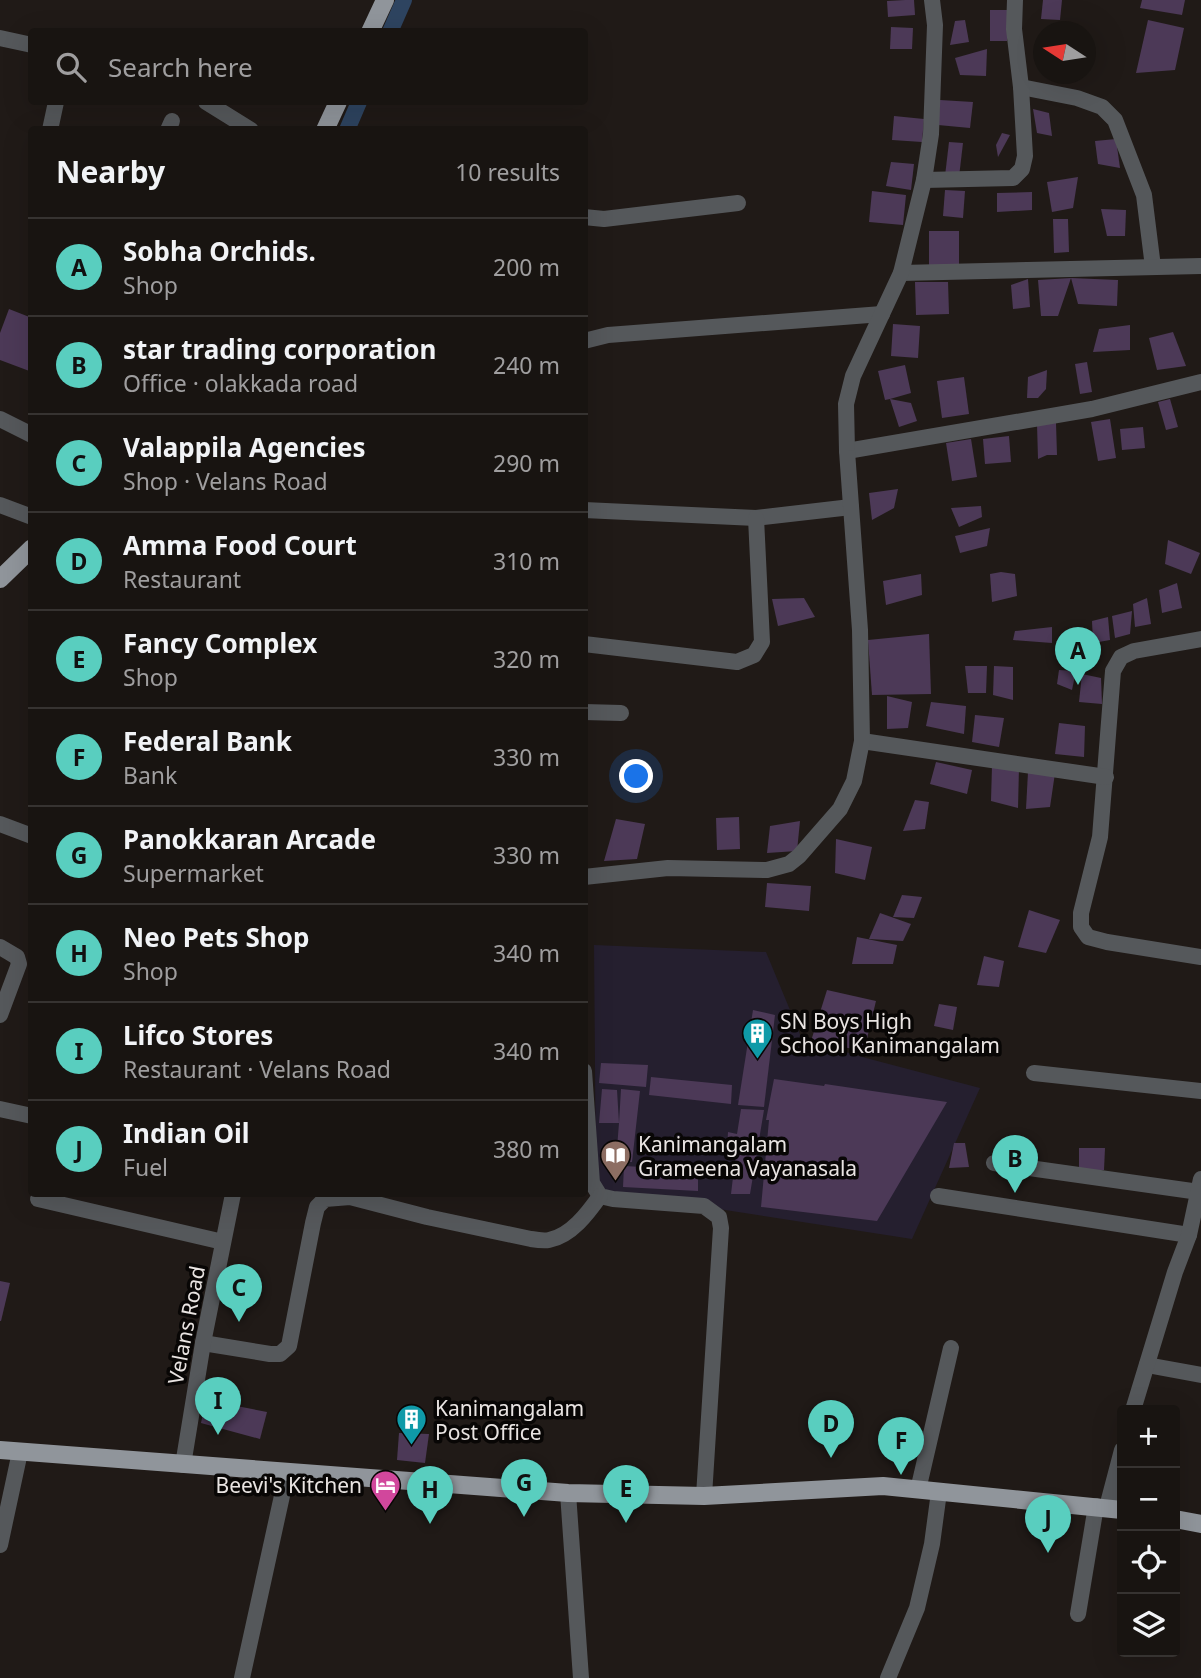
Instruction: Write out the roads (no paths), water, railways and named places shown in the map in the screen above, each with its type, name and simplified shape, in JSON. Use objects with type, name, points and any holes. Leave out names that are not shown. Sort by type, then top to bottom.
[{"type":"main road","points":[[371,28],[380,1]]},
{"type":"main road","points":[[328,126],[337,105]]},
{"type":"main road","points":[[0,579],[28,552]]},
{"type":"main road","points":[[0,1450],[568,1493],[704,1496],[883,1486],[1108,1508]]},
{"type":"main road","points":[[1180,1520],[1201,1524]]},
{"type":"street","points":[[588,877],[668,868],[767,870],[789,864],[840,809],[854,781],[862,741],[860,630],[846,404],[853,376],[901,274],[924,180],[931,134],[935,25],[933,0]]},
{"type":"street","points":[[924,180],[1013,178],[1022,169],[1025,156],[1014,29],[1015,0]]},
{"type":"street","points":[[0,38],[28,43]]},
{"type":"street","points":[[1021,87],[1077,98],[1102,107],[1115,120],[1144,195],[1153,267]]},
{"type":"street","points":[[51,126],[55,105]]},
{"type":"street","points":[[211,105],[245,126]]},
{"type":"street","points":[[588,217],[604,219],[738,203]]},
{"type":"street","points":[[901,274],[1201,266]]},
{"type":"street","points":[[588,340],[608,335],[882,314]]},
{"type":"street","points":[[847,451],[1092,409],[1201,382]]},
{"type":"street","points":[[0,419],[28,433]]},
{"type":"street","points":[[0,505],[28,516]]},
{"type":"street","points":[[588,510],[756,519],[851,507]]},
{"type":"street","points":[[588,644],[737,662],[754,655],[762,642],[756,519]]},
{"type":"street","points":[[1201,639],[1134,651],[1121,657],[1114,671],[1100,837],[1081,913],[1081,927],[1088,937],[1201,957]]},
{"type":"street","points":[[588,712],[621,713]]},
{"type":"street","points":[[862,741],[1106,777]]},
{"type":"street","points":[[0,824],[28,834]]},
{"type":"street","points":[[0,947],[17,957],[19,964],[0,1015]]},
{"type":"street","points":[[1034,1073],[1201,1091]]},
{"type":"street","points":[[0,1109],[28,1115]]},
{"type":"street","points":[[588,1127],[592,1183],[600,1196],[704,1206],[719,1217],[721,1227],[704,1496]]},
{"type":"street","points":[[994,1163],[1200,1186],[1189,1235],[1135,1405]]},
{"type":"street","points":[[350,1197],[427,1217],[531,1239],[549,1240],[563,1234],[585,1217],[600,1196]]},
{"type":"street","points":[[938,1196],[1189,1235]]},
{"type":"street","name":"Velans Road","points":[[183,1465],[203,1343],[232,1197]]},
{"type":"street","points":[[203,1343],[270,1354],[281,1354],[289,1346],[317,1207],[325,1199],[332,1197]]},
{"type":"street","points":[[38,1199],[223,1242]]},
{"type":"street","points":[[918,1490],[951,1348]]},
{"type":"street","points":[[1147,1366],[1201,1375]]},
{"type":"street","points":[[0,1545],[20,1452]]},
{"type":"street","points":[[1078,1614],[1118,1468]]},
{"type":"street","points":[[242,1678],[287,1473]]},
{"type":"street","points":[[888,1678],[917,1608],[932,1544],[939,1492]]},
{"type":"street","points":[[568,1493],[581,1678]]},
{"type":"waterway","points":[[392,28],[404,0]]},
{"type":"waterway","points":[[349,126],[358,105]]},
{"type":"place","name":"Sobha Orchids.","points":[[1078,685]]},
{"type":"place","name":"SN Boys High School Kanimangalam","points":[[757,1060]]},
{"type":"place","name":"Kanimangalam Grameena Vayanasala","points":[[615,1183]]},
{"type":"place","name":"star trading corporation","points":[[1015,1193]]},
{"type":"place","name":"Valappila Agencies","points":[[239,1322]]},
{"type":"place","name":"Lifco Stores","points":[[218,1435]]},
{"type":"place","name":"Kanimangalam Post Office","points":[[412,1447]]},
{"type":"place","name":"Amma Food Court","points":[[831,1458]]},
{"type":"place","name":"Federal Bank","points":[[901,1475]]},
{"type":"place","name":"Beevi's Kitchen","points":[[385,1512]]},
{"type":"place","name":"Panokkaran Arcade","points":[[524,1517]]},
{"type":"place","name":"Fancy Complex","points":[[626,1523]]},
{"type":"place","name":"Neo Pets Shop","points":[[430,1524]]},
{"type":"place","name":"Indian Oil","points":[[1048,1553]]}]
